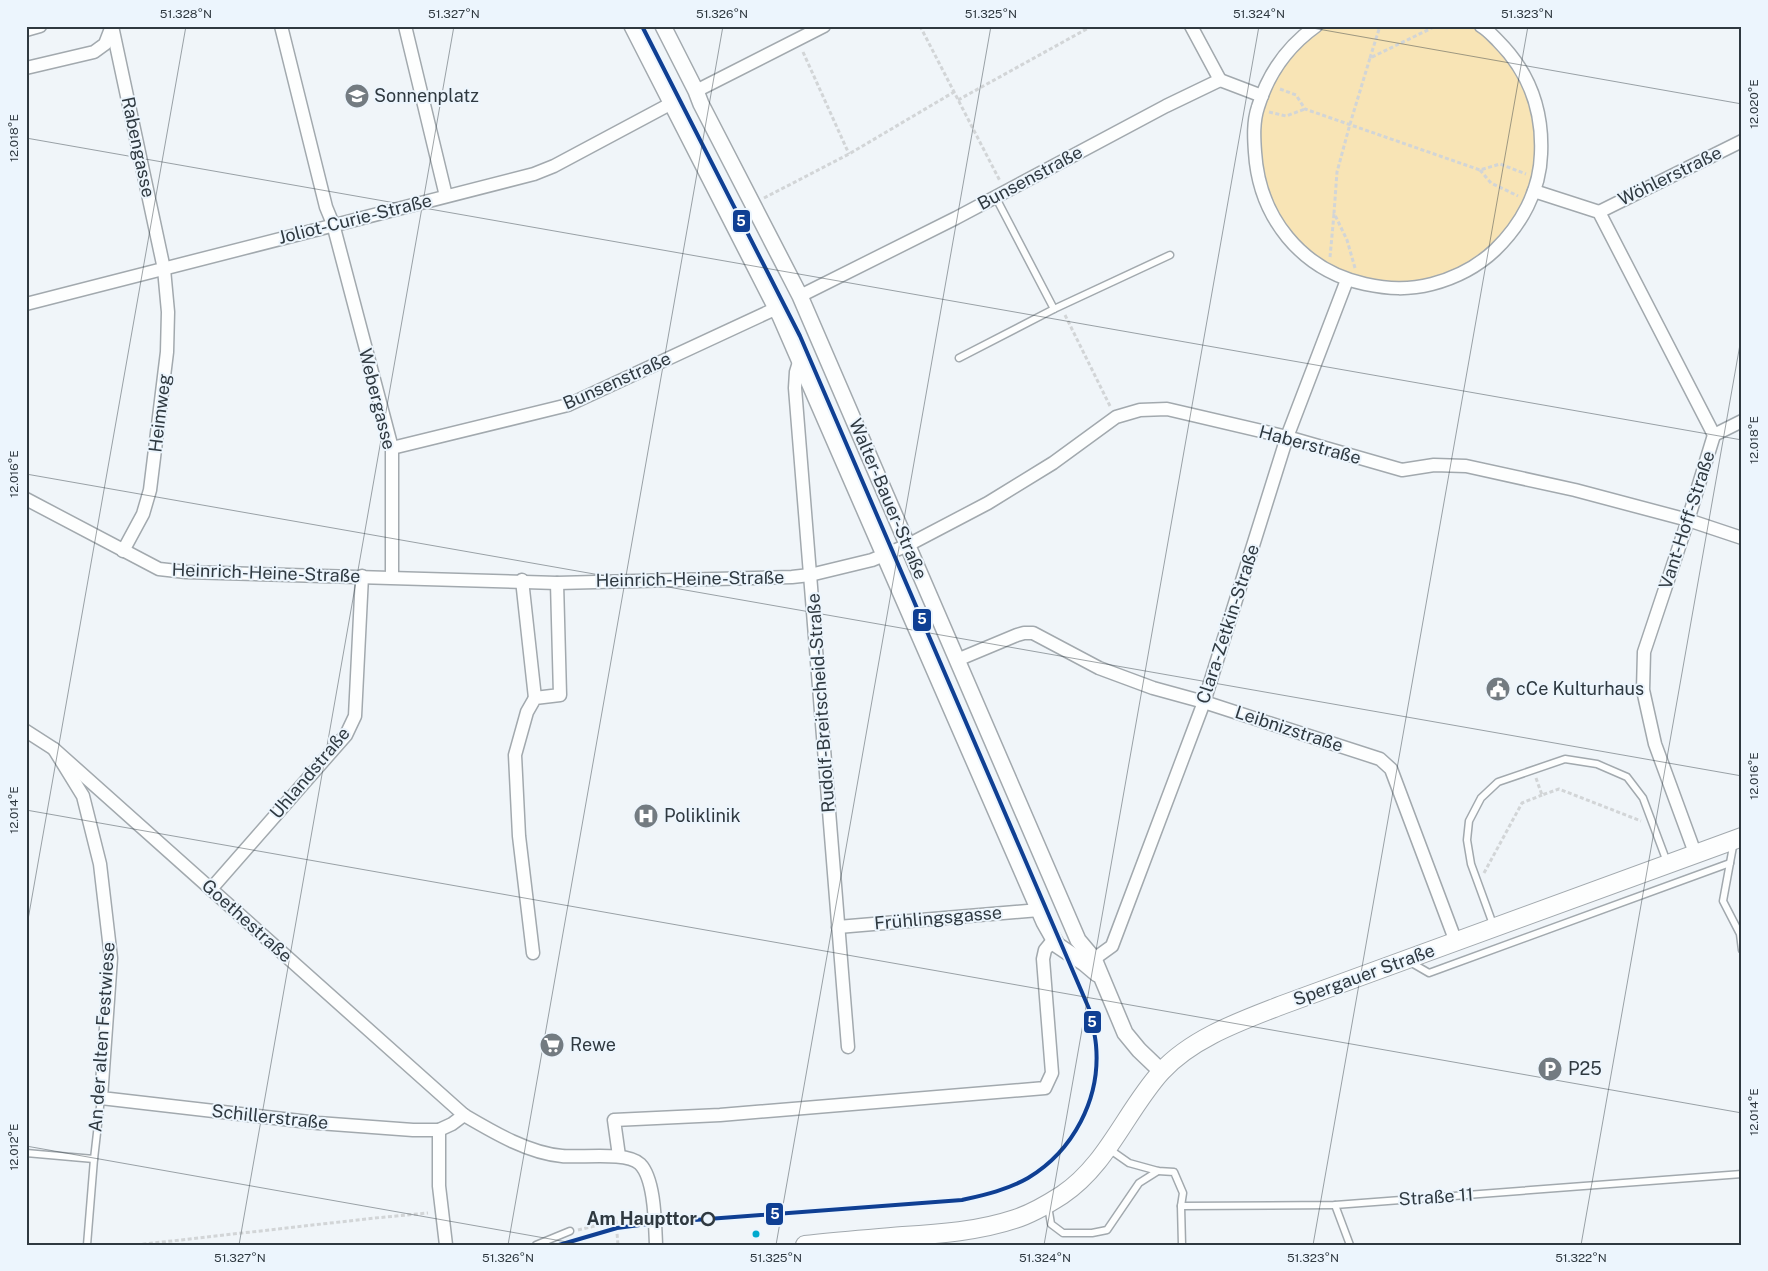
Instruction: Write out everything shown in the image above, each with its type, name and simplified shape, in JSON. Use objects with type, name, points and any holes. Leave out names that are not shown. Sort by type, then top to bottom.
[{"type":"main road","name":"Spergauer Straße","points":[[805,1245],[862,1242],[942,1234],[1016,1219],[1063,1194],[1080,1180],[1108,1148],[1147,1089],[1179,1055],[1200,1042],[1246,1019],[1738,838]]},
{"type":"street","points":[[26,30],[40,26]]},
{"type":"street","points":[[26,68],[94,52],[105,44],[112,26]]},
{"type":"street","name":"Rabengasse","points":[[112,26],[164,269]]},
{"type":"street","points":[[281,26],[326,207],[333,224]]},
{"type":"street","points":[[405,26],[446,196]]},
{"type":"street","name":"Walter-Bauer-Straße","points":[[632,26],[777,308],[1038,910],[1057,945],[1084,963],[1100,977]]},
{"type":"street","name":"Walter-Bauer-Straße","points":[[663,26],[696,91],[700,104],[800,296],[1078,940],[1094,959],[1125,1033],[1139,1050],[1162,1072]]},
{"type":"street","points":[[696,91],[824,26]]},
{"type":"street","points":[[1191,26],[1220,80],[1264,90]]},
{"type":"street","points":[[1316,26],[1299,38],[1276,66],[1264,90],[1257,109],[1253,135],[1256,173],[1263,196],[1275,220],[1295,246],[1316,264],[1346,280],[1388,289],[1417,288],[1451,279],[1485,259],[1508,238],[1525,213],[1534,191],[1541,160],[1542,136],[1535,99],[1526,78],[1511,54],[1481,26]]},
{"type":"street","name":"Bunsenstraße","points":[[800,296],[1000,194],[1166,106],[1220,80]]},
{"type":"street","name":"Joliot-Curie-Straße","points":[[26,304],[534,174],[554,166],[672,104]]},
{"type":"street","name":"Wöhlerstraße","points":[[1599,212],[1742,141]]},
{"type":"street","points":[[1534,191],[1599,212]]},
{"type":"street","name":"Vant-Hoff-Straße","points":[[1599,212],[1714,435],[1644,652],[1643,690],[1655,744],[1695,853]]},
{"type":"street","name":"Webergasse","points":[[333,224],[392,448],[392,577]]},
{"type":"street","name":"Heimweg","points":[[123,551],[143,514],[150,490],[167,352],[168,312],[164,269]]},
{"type":"street","name":"Clara-Zetkin-Straße","points":[[1094,959],[1112,946],[1204,702],[1286,437],[1346,280]]},
{"type":"street","name":"Bunsenstraße","points":[[392,448],[568,405],[777,308]]},
{"type":"street","name":"Rudolf-Breitscheid-Straße","points":[[800,359],[796,372],[795,388],[848,1047]]},
{"type":"street","name":"Haberstraße","points":[[908,545],[988,502],[1053,463],[1116,417],[1140,410],[1167,409],[1286,437],[1402,470],[1434,465],[1466,466],[1576,490],[1688,520],[1742,538]]},
{"type":"street","points":[[1714,435],[1742,421]]},
{"type":"street","name":"Heinrich-Heine-Straße","points":[[26,498],[159,569],[186,572],[557,582],[792,577],[884,555],[908,545]]},
{"type":"street","name":"Uhlandstraße","points":[[211,889],[346,736],[355,716],[362,576]]},
{"type":"street","points":[[522,580],[535,698],[527,712],[515,755],[519,836],[533,953]]},
{"type":"street","points":[[535,698],[560,695],[557,582]]},
{"type":"street","name":"Leibnizstraße","points":[[957,660],[1017,635],[1033,633],[1099,668],[1153,688],[1204,702],[1380,759],[1387,763],[1391,769],[1456,942]]},
{"type":"street","name":"Goethestraße","points":[[26,730],[54,750],[464,1115]]},
{"type":"street","name":"An der alten Festwiese","points":[[54,750],[83,796],[100,864],[111,958],[101,1098]]},
{"type":"street","name":"Frühlingsgasse","points":[[838,927],[1038,910]]},
{"type":"street","points":[[619,1156],[614,1120],[720,1115],[1045,1088],[1052,1073],[1044,959],[1045,950],[1054,939]]},
{"type":"street","name":"Schillerstraße","points":[[101,1098],[318,1123],[438,1130]]},
{"type":"street","points":[[446,1245],[439,1186],[438,1130],[452,1124],[464,1115],[498,1136],[539,1151],[561,1156],[619,1156],[639,1163],[649,1178],[656,1245]]},
{"type":"lane","points":[[1000,194],[1057,307]]},
{"type":"lane","points":[[959,358],[1057,307],[1170,255]]},
{"type":"lane","points":[[1494,928],[1471,864],[1467,840],[1469,821],[1481,798],[1498,782],[1565,759],[1598,764],[1627,777],[1643,798],[1667,863]]},
{"type":"lane","points":[[1738,838],[1730,864],[1723,901],[1740,934],[1742,950]]},
{"type":"lane","points":[[1406,960],[1428,973],[1730,864]]},
{"type":"lane","name":"An der alten Festwiese","points":[[87,1245],[101,1098]]},
{"type":"lane","points":[[1108,1148],[1129,1163],[1158,1171],[1174,1172],[1183,1193],[1181,1206],[1182,1245]]},
{"type":"lane","points":[[26,1153],[94,1159]]},
{"type":"lane","points":[[1045,1204],[1051,1224],[1063,1233],[1092,1233],[1106,1230],[1139,1183],[1158,1171]]},
{"type":"lane","name":"Straße 11","points":[[1181,1206],[1335,1206],[1742,1174]]},
{"type":"lane","points":[[1335,1206],[1350,1245]]},
{"type":"lane","points":[[536,1245],[570,1231]]},
{"type":"path","points":[[920,26],[958,100],[1000,194]]},
{"type":"path","points":[[958,100],[1092,26]]},
{"type":"path","points":[[1329,270],[1337,172],[1380,26]]},
{"type":"path","points":[[1370,58],[1436,26]]},
{"type":"path","points":[[797,40],[849,154]]},
{"type":"path","points":[[1264,90],[1296,95],[1305,109]]},
{"type":"path","points":[[752,204],[849,154],[954,92]]},
{"type":"path","points":[[1257,109],[1286,116],[1305,109],[1480,170],[1491,182],[1534,191]]},
{"type":"path","points":[[1480,170],[1500,164],[1534,191]]},
{"type":"path","points":[[1334,213],[1347,240],[1355,268],[1346,280]]},
{"type":"path","points":[[1057,307],[1116,417]]},
{"type":"path","points":[[1533,770],[1542,794]]},
{"type":"path","points":[[1478,885],[1522,803],[1542,794],[1559,789],[1654,826]]},
{"type":"path","points":[[136,1245],[442,1212]]},
{"type":"path","points":[[570,1231],[616,1221],[618,1245]]},
{"type":"shaded area","points":[[1316,26],[1481,26],[1526,78],[1541,160],[1508,238],[1451,279],[1388,289],[1329,270],[1273,217],[1253,135],[1266,84]]},
{"type":"transit line","name":"5","points":[[559,1245],[617,1228],[655,1223],[962,1200],[1004,1189],[1028,1178],[1044,1167],[1071,1138],[1089,1104],[1094,1085],[1096,1065],[1096,1041],[1090,1011],[800,336],[642,26]]},
{"type":"place","name":"Sonnenplatz","points":[[357,96]]},
{"type":"place","name":"cCe Kulturhaus","points":[[1498,689]]},
{"type":"place","name":"Poliklinik","points":[[646,816]]},
{"type":"place","name":"Rewe","points":[[552,1045]]},
{"type":"place","name":"P25","points":[[1550,1069]]},
{"type":"place","name":"Am Haupttor","points":[[708,1219]]}]
